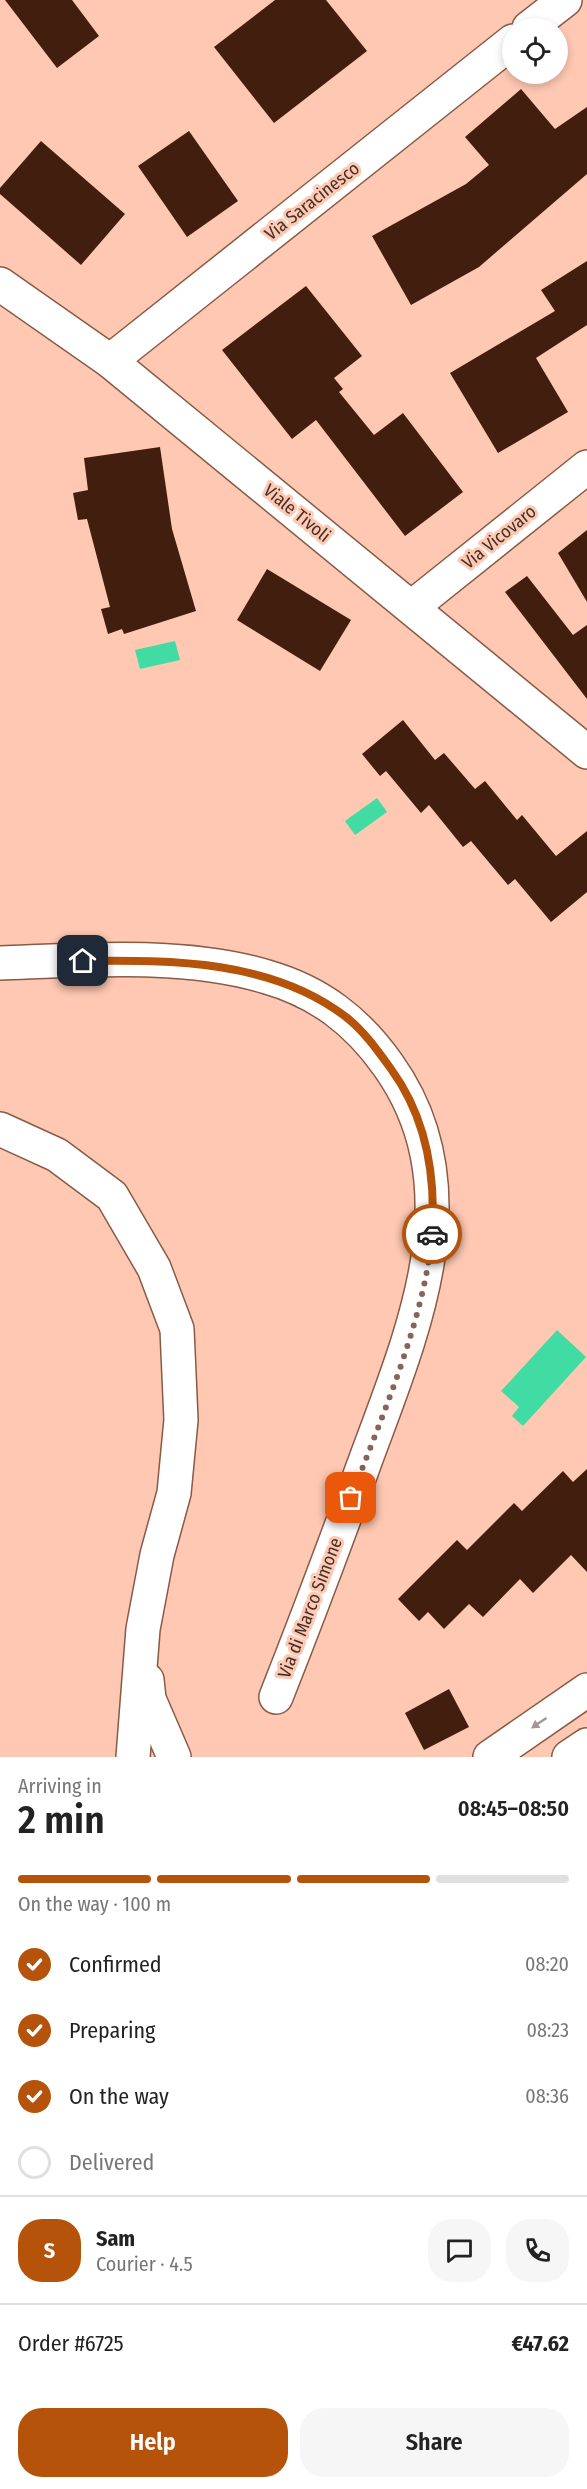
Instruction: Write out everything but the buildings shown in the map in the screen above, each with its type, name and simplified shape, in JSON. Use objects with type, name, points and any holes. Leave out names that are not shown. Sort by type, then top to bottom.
[{"type":"street","points":[[542,18],[565,0]]},
{"type":"street","name":"Via Saracinesco","points":[[110,361],[502,50]]},
{"type":"street","name":"Viale Tivoli","points":[[0,284],[110,361],[587,752]]},
{"type":"street","name":"Via Vicovaro","points":[[412,607],[587,467]]},
{"type":"street","name":"Via di Marco Simone","points":[[0,963],[103,961],[188,963],[248,972],[283,982],[312,994],[348,1018],[376,1048],[414,1106],[430,1164],[433,1201],[431,1240],[424,1281],[396,1377],[276,1697]]},
{"type":"street","points":[[0,1129],[57,1155],[112,1196],[154,1268],[177,1329],[181,1420],[175,1482],[157,1555],[143,1629],[133,1755]]},
{"type":"street","points":[[143,1629],[149,1699],[174,1757]]},
{"type":"street","points":[[489,1757],[587,1689]]},
{"type":"street","points":[[569,1757],[587,1745]]},
{"type":"shaded area","points":[[175,641],[180,660],[140,669],[135,650]]},
{"type":"shaded area","points":[[377,798],[387,812],[355,835],[345,821]]},
{"type":"shaded area","points":[[557,1330],[586,1357],[523,1426],[512,1416],[519,1407],[501,1391]]},
{"type":"way so far","points":[[351,1498],[396,1377],[415,1316],[432,1234]]},
{"type":"route","points":[[83,961],[188,963],[248,972],[312,994],[348,1018],[376,1048],[414,1106],[430,1164],[433,1201],[432,1234]]}]
